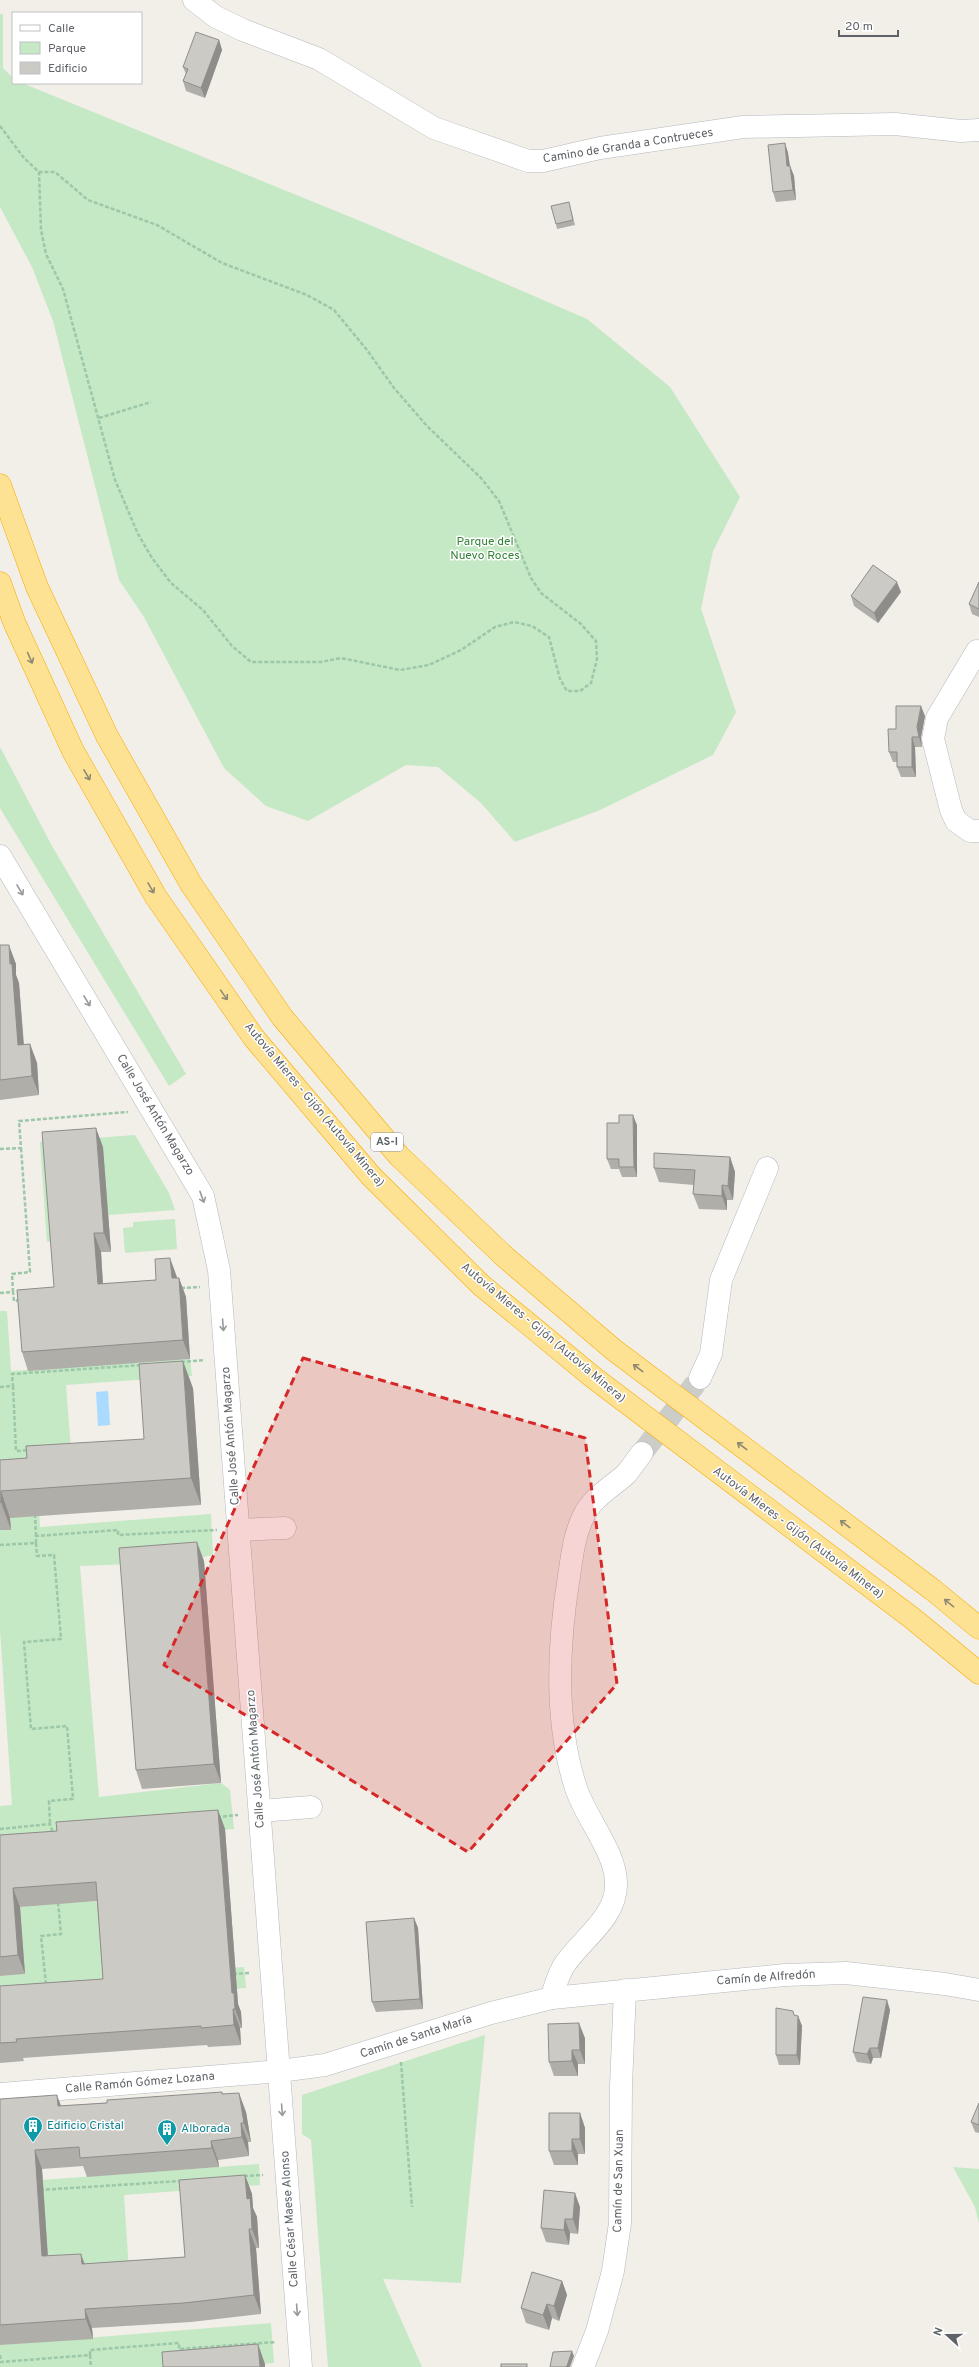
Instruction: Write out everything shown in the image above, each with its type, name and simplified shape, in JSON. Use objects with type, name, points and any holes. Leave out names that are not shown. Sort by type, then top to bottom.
[{"type":"highway","name":"AS-I","points":[[0,485],[37,587],[107,736],[191,884],[282,1017],[399,1156],[505,1257],[614,1350],[926,1585],[979,1628]]},
{"type":"highway","name":"Autovía Mieres - Gijón (Autovía Minera)","points":[[0,582],[14,622],[73,751],[156,897],[254,1038],[371,1176],[481,1285],[594,1378],[912,1618],[979,1674]]},
{"type":"street","name":"Camino de Granda a Contrueces","points":[[194,0],[216,17],[243,30],[319,59],[434,128],[528,161],[542,161],[600,148],[743,127],[896,124],[960,131],[979,130]]},
{"type":"street","points":[[977,651],[937,718],[933,739],[951,810],[956,821],[970,831],[979,831]]},
{"type":"street","name":"Calle José Antón Magarzo","points":[[0,856],[203,1196],[219,1270],[280,2071]]},
{"type":"street","points":[[700,1378],[711,1354],[721,1280],[767,1168]]},
{"type":"street","points":[[552,1998],[554,1986],[564,1966],[606,1915],[616,1886],[613,1864],[583,1808],[575,1787],[561,1717],[560,1630],[575,1539],[583,1516],[593,1502],[626,1473],[642,1453]]},
{"type":"street","points":[[239,1530],[285,1528]]},
{"type":"street","points":[[260,1811],[311,1807]]},
{"type":"street","name":"Camín de Alfredón","points":[[552,1998],[785,1975],[846,1973],[945,1984],[979,1990]]},
{"type":"street","name":"Camín de San Xuan","points":[[583,2367],[597,2331],[613,2271],[620,2223],[621,2086],[625,1990]]},
{"type":"street","name":"Camín de Santa María","points":[[280,2071],[325,2065],[491,2013],[552,1998]]},
{"type":"street","name":"Calle Ramón Gómez Lozana","points":[[0,2094],[280,2071]]},
{"type":"street","name":"Calle César Maese Alonso","points":[[280,2071],[301,2367]]},
{"type":"path","points":[[0,126],[24,158],[39,172],[55,172],[88,200],[157,225],[222,263],[306,295],[334,310],[367,350],[394,388],[422,421],[481,478],[499,501],[531,578],[541,593],[581,624],[596,641],[597,659],[591,683],[580,691],[567,691],[560,679],[549,637],[532,626],[514,622],[495,627],[461,650],[429,665],[400,670],[341,658],[321,662],[251,662],[232,646],[203,610],[171,584],[152,558],[138,534],[115,480],[63,289],[46,254],[41,230],[39,172]]},
{"type":"path","points":[[99,418],[151,402]]},
{"type":"path","points":[[21,1300],[14,1300],[12,1274],[30,1272],[19,1120],[128,1112]]},
{"type":"path","points":[[0,1149],[21,1148]]},
{"type":"path","points":[[177,1289],[200,1287]]},
{"type":"path","points":[[0,1293],[13,1292]]},
{"type":"path","points":[[174,1362],[205,1360]]},
{"type":"path","points":[[31,1458],[30,1450],[16,1450],[12,1374],[143,1365]]},
{"type":"path","points":[[0,1387],[13,1386]]},
{"type":"path","points":[[35,1512],[37,1556],[54,1555],[61,1639],[24,1642],[31,1729],[67,1726],[74,1799],[49,1801],[52,1841]]},
{"type":"path","points":[[36,1536],[118,1530],[118,1536],[217,1530]]},
{"type":"path","points":[[0,1545],[36,1543]]},
{"type":"path","points":[[214,1817],[238,1814]]},
{"type":"path","points":[[0,1829],[50,1824]]},
{"type":"path","points":[[52,1834],[60,1833]]},
{"type":"path","points":[[46,1988],[41,1936],[61,1934],[58,1895]]},
{"type":"path","points":[[225,1974],[249,1973]]},
{"type":"path","points":[[400,2056],[412,2207]]},
{"type":"path","points":[[239,2177],[263,2175]]},
{"type":"path","points":[[32,2191],[183,2180]]},
{"type":"path","points":[[91,2367],[90,2350],[179,2343],[179,2349],[276,2342]]},
{"type":"path","points":[[0,2355],[1,2362],[90,2355]]},
{"type":"highlighted area","points":[[303,1358],[585,1438],[617,1684],[468,1852],[164,1665]]},
{"type":"green space","name":"Parque del Nuevo Roces","points":[[0,14],[3,14],[3,68],[12,77],[12,84],[24,84],[370,225],[587,319],[670,387],[740,497],[713,551],[701,609],[736,712],[713,755],[600,810],[515,842],[481,803],[438,767],[406,765],[308,821],[266,806],[224,768],[144,617],[119,580],[53,321],[32,267],[0,207]]},
{"type":"green space","points":[[0,747],[52,846],[186,1074],[169,1086],[0,808]]},
{"type":"green space","points":[[135,1135],[169,1193],[175,1210],[108,1215],[103,1147],[56,1241],[47,1242],[40,1142]]},
{"type":"green space","points":[[175,1219],[177,1249],[125,1253],[123,1228],[133,1227],[133,1222]]},
{"type":"green space","points":[[0,1311],[7,1311],[11,1371],[190,1359],[192,1376],[66,1385],[72,1462],[36,1466],[40,1527],[211,1514],[213,1555],[203,1557],[204,1561],[80,1566],[99,1797],[221,1783],[230,1790],[234,1829],[63,1841],[68,1903],[103,1901],[108,1977],[244,1967],[246,1988],[75,2000],[79,2054],[64,2052],[0,2006],[0,1976],[25,1974],[20,1907],[50,1904],[0,1855],[0,1806],[12,1805],[0,1630],[0,1530],[11,1529],[9,1487],[0,1467]]},
{"type":"green space","points":[[485,2035],[461,2283],[383,2279],[422,2367],[328,2367],[311,2140],[302,2134],[302,2095]]},
{"type":"green space","points":[[259,2164],[260,2185],[124,2195],[129,2272],[49,2275],[0,2183]]},
{"type":"green space","points":[[953,2167],[979,2169],[979,2224],[975,2207]]},
{"type":"green space","points":[[271,2323],[274,2363],[220,2367],[0,2367],[0,2345]]},
{"type":"water","points":[[108,1391],[110,1425],[98,1426],[96,1392]]},
{"type":"building","points":[[196,32],[219,40],[201,88],[183,81],[188,69],[183,67]]},
{"type":"building","points":[[785,143],[787,166],[790,166],[793,190],[773,192],[768,145]]},
{"type":"building","points":[[569,202],[573,220],[556,224],[551,206]]},
{"type":"building","points":[[873,565],[897,582],[874,613],[851,596]]},
{"type":"building","points":[[979,582],[979,609],[969,604]]},
{"type":"building","points":[[896,706],[921,706],[917,727],[919,737],[912,737],[912,767],[897,767],[897,752],[889,752],[888,729],[896,729]]},
{"type":"building","points":[[0,945],[9,945],[10,964],[12,964],[18,1045],[30,1044],[32,1076],[0,1080]]},
{"type":"building","points":[[619,1115],[633,1115],[634,1167],[619,1167],[619,1159],[607,1159],[607,1123],[619,1123]]},
{"type":"building","points":[[96,1128],[104,1233],[94,1233],[98,1284],[156,1280],[155,1259],[170,1258],[172,1278],[179,1278],[183,1340],[22,1352],[17,1290],[54,1287],[42,1132]]},
{"type":"building","points":[[654,1153],[730,1157],[728,1186],[722,1185],[722,1196],[693,1194],[695,1170],[654,1168]]},
{"type":"building","points":[[183,1361],[191,1478],[1,1491],[0,1503],[0,1460],[27,1458],[26,1446],[144,1439],[139,1364]]},
{"type":"building","points":[[197,1542],[214,1764],[136,1770],[119,1548]]},
{"type":"building","points":[[218,1810],[232,1993],[234,1993],[234,2025],[16,2039],[17,2042],[0,2043],[0,1986],[103,1979],[96,1882],[13,1888],[18,1955],[0,1957],[0,1835],[57,1831],[56,1822]]},
{"type":"building","points":[[414,1918],[420,1999],[372,2002],[366,1922]]},
{"type":"building","points":[[863,1997],[887,2000],[878,2048],[870,2048],[867,2054],[853,2052]]},
{"type":"building","points":[[776,2008],[793,2011],[794,2015],[798,2016],[797,2055],[776,2055]]},
{"type":"building","points":[[579,2023],[580,2050],[572,2050],[572,2061],[549,2062],[548,2024]]},
{"type":"building","points":[[222,2092],[222,2094],[239,2093],[244,2123],[241,2123],[242,2137],[211,2141],[212,2148],[80,2158],[79,2147],[35,2150],[42,2256],[81,2254],[82,2264],[185,2257],[179,2180],[245,2175],[247,2199],[250,2198],[251,2209],[252,2229],[249,2229],[254,2295],[184,2303],[85,2309],[86,2319],[0,2325],[0,2099],[57,2095],[58,2106],[107,2103],[107,2100]]},
{"type":"building","points":[[979,2103],[979,2125],[971,2122]]},
{"type":"building","points":[[549,2113],[580,2113],[580,2139],[572,2139],[572,2151],[549,2151]]},
{"type":"building","points":[[544,2190],[575,2193],[573,2219],[565,2219],[564,2230],[541,2228]]},
{"type":"building","points":[[532,2272],[562,2281],[554,2306],[547,2304],[543,2315],[521,2308]]},
{"type":"building","points":[[258,2344],[260,2367],[163,2367],[162,2352]]},
{"type":"building","points":[[572,2351],[566,2367],[550,2367],[553,2352]]},
{"type":"building","points":[[501,2364],[527,2364],[527,2367],[501,2367]]},
{"type":"tunnel","points":[[642,1453],[700,1378]]},
{"type":"place","name":"Edificio Cristal","points":[[33,2143]]},
{"type":"place","name":"Alborada","points":[[167,2146]]}]
